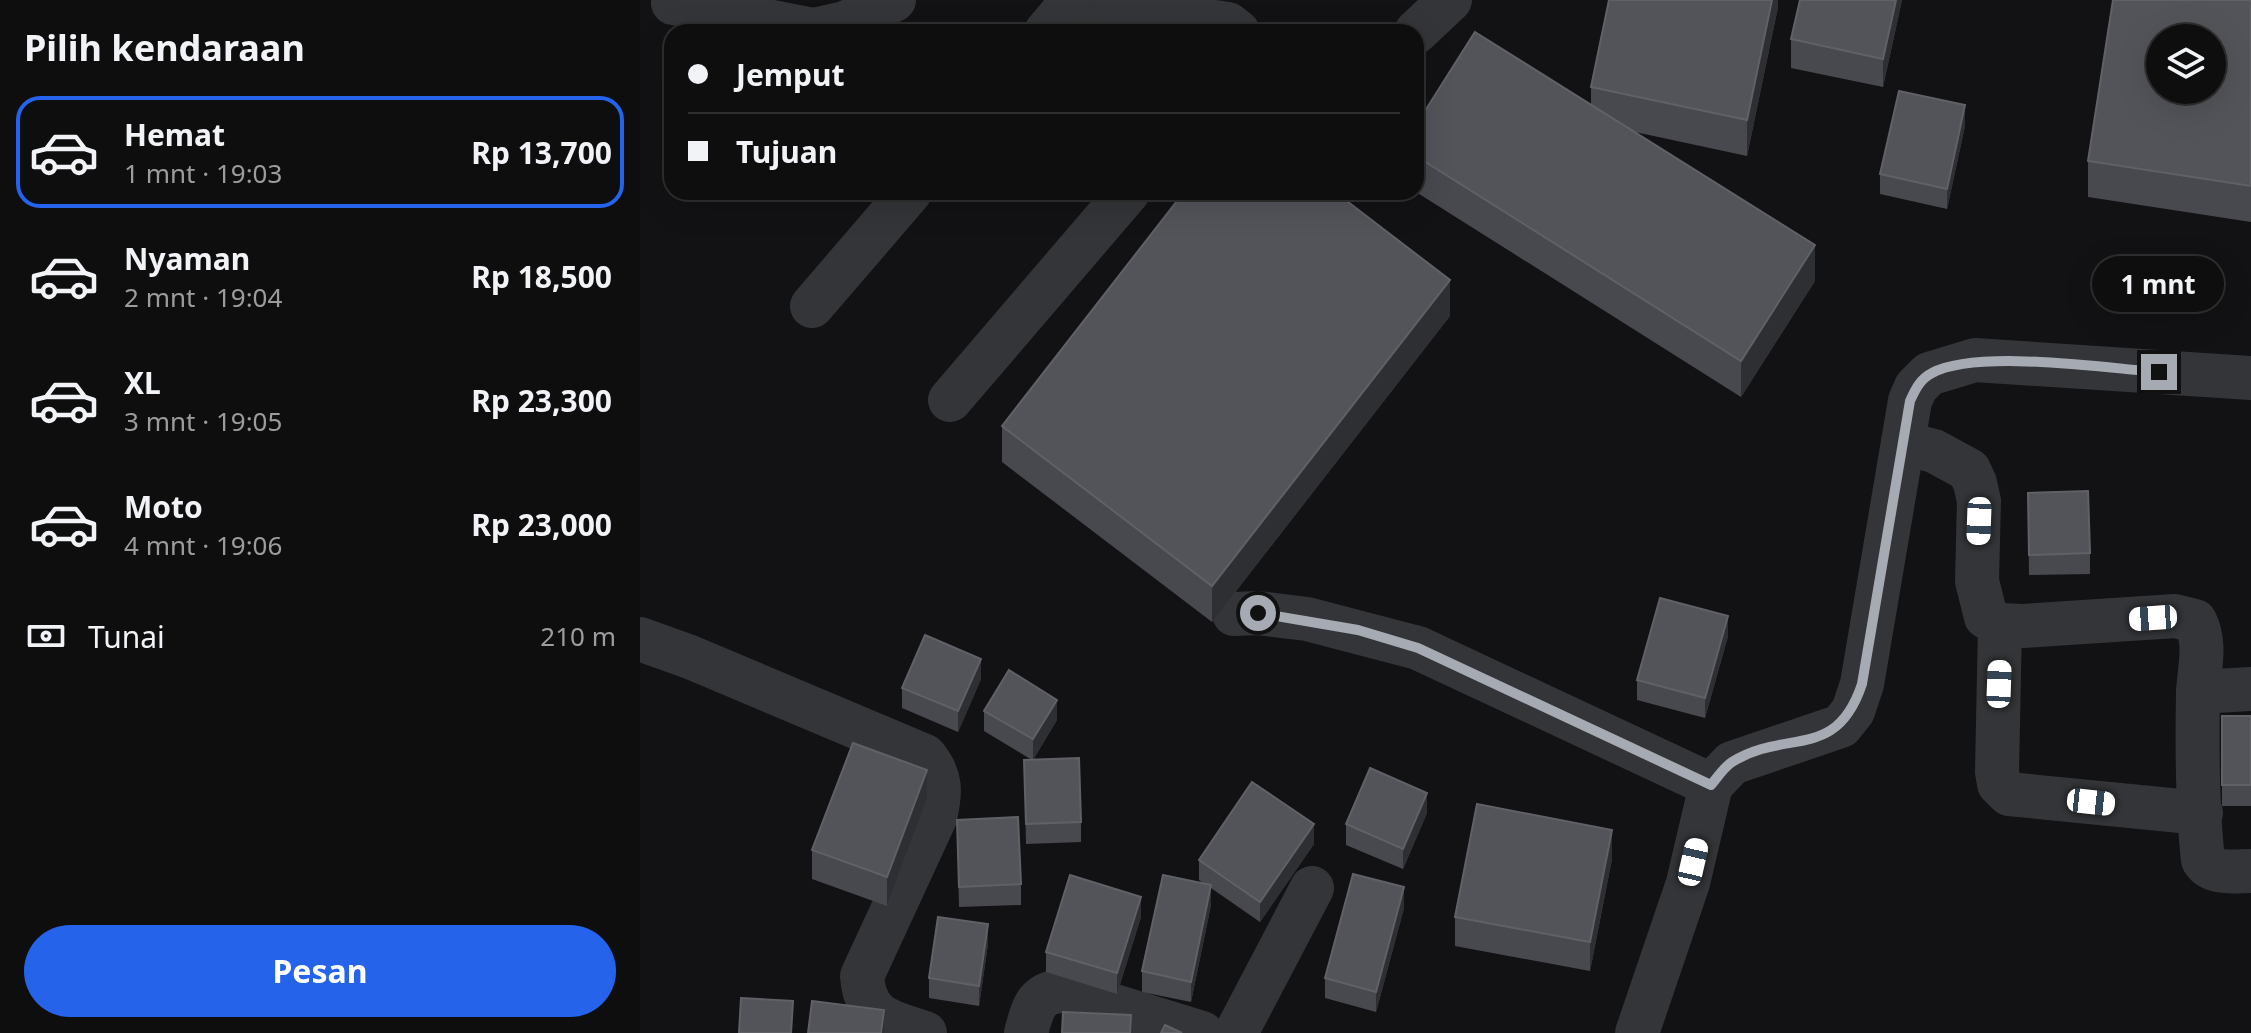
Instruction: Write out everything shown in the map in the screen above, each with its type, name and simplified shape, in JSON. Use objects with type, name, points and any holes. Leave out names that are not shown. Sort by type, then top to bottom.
[{"type":"street","points":[[841,24],[894,0]]},
{"type":"street","points":[[1052,24],[1070,0],[1232,19]]},
{"type":"street","points":[[1424,24],[1450,0]]},
{"type":"street","points":[[673,3],[783,24]]},
{"type":"street","points":[[812,306],[903,200]]},
{"type":"street","points":[[950,400],[1121,200]]},
{"type":"street","points":[[1637,1033],[1688,883],[1711,785],[1732,763],[1841,726],[1853,711],[1862,684],[1903,443],[1916,387],[1929,374],[1975,360],[2251,378]]},
{"type":"street","points":[[1903,443],[1926,447],[1969,470],[1979,501],[1979,598],[1986,617],[2000,625],[2186,617],[2195,621],[2201,633],[2198,692],[2202,855],[2206,866],[2216,871],[2251,871]]},
{"type":"street","points":[[1234,614],[1258,613],[1307,619],[1418,648],[1711,785]]},
{"type":"street","points":[[2000,625],[1997,772],[1999,784],[2009,794],[2201,813]]},
{"type":"street","points":[[640,639],[925,756],[938,773],[940,795],[935,818],[862,976],[864,997],[879,1017],[925,1033]]},
{"type":"street","points":[[2198,692],[2251,689]]},
{"type":"street","points":[[1236,1033],[1312,888]]},
{"type":"street","points":[[1026,1033],[1033,1005],[1041,995],[1066,991],[1202,1033]]},
{"type":"building","points":[[1609,0],[1772,0],[1747,120],[1591,87]]},
{"type":"building","points":[[1800,0],[1896,0],[1883,59],[1791,39]]},
{"type":"building","points":[[2113,0],[2251,0],[2251,186],[2088,161]]},
{"type":"building","points":[[1475,32],[1815,245],[1741,361],[1424,161],[1424,112]]},
{"type":"building","points":[[1899,91],[1965,105],[1947,189],[1880,174]]},
{"type":"building","points":[[1178,200],[1345,200],[1450,280],[1212,586],[1002,426]]},
{"type":"building","points":[[2088,491],[2090,553],[2029,555],[2028,493]]},
{"type":"building","points":[[1660,598],[1728,616],[1705,698],[1637,680]]},
{"type":"building","points":[[925,635],[981,659],[958,711],[902,688]]},
{"type":"building","points":[[1009,670],[1057,700],[1033,739],[984,711]]},
{"type":"building","points":[[2222,716],[2251,716],[2251,785],[2222,785]]},
{"type":"building","points":[[853,743],[927,770],[887,877],[812,850]]},
{"type":"building","points":[[1079,758],[1081,822],[1026,824],[1024,760]]},
{"type":"building","points":[[1370,768],[1427,793],[1403,849],[1346,824]]},
{"type":"building","points":[[1252,782],[1314,824],[1260,902],[1199,860]]},
{"type":"building","points":[[1477,804],[1612,830],[1590,942],[1455,917]]},
{"type":"building","points":[[1018,817],[1021,884],[959,887],[957,820]]},
{"type":"building","points":[[1353,874],[1404,887],[1376,992],[1325,978]]},
{"type":"building","points":[[1070,875],[1141,897],[1117,973],[1046,952]]},
{"type":"building","points":[[1163,875],[1211,885],[1191,982],[1142,971]]},
{"type":"building","points":[[938,917],[988,924],[979,986],[929,978]]},
{"type":"building","points":[[741,998],[793,1001],[791,1033],[739,1033]]},
{"type":"building","points":[[812,1001],[884,1010],[881,1033],[808,1033]]},
{"type":"building","points":[[1063,1012],[1131,1015],[1130,1033],[1062,1033]]},
{"type":"building","points":[[1165,1025],[1182,1033],[1161,1033]]},
{"type":"route","points":[[1258,613],[1358,630],[1418,648],[1542,709],[1711,785],[1732,763],[1841,726],[1853,711],[1862,684],[1910,401],[1916,387],[1929,374],[1949,365],[1975,360],[2159,372]]}]
